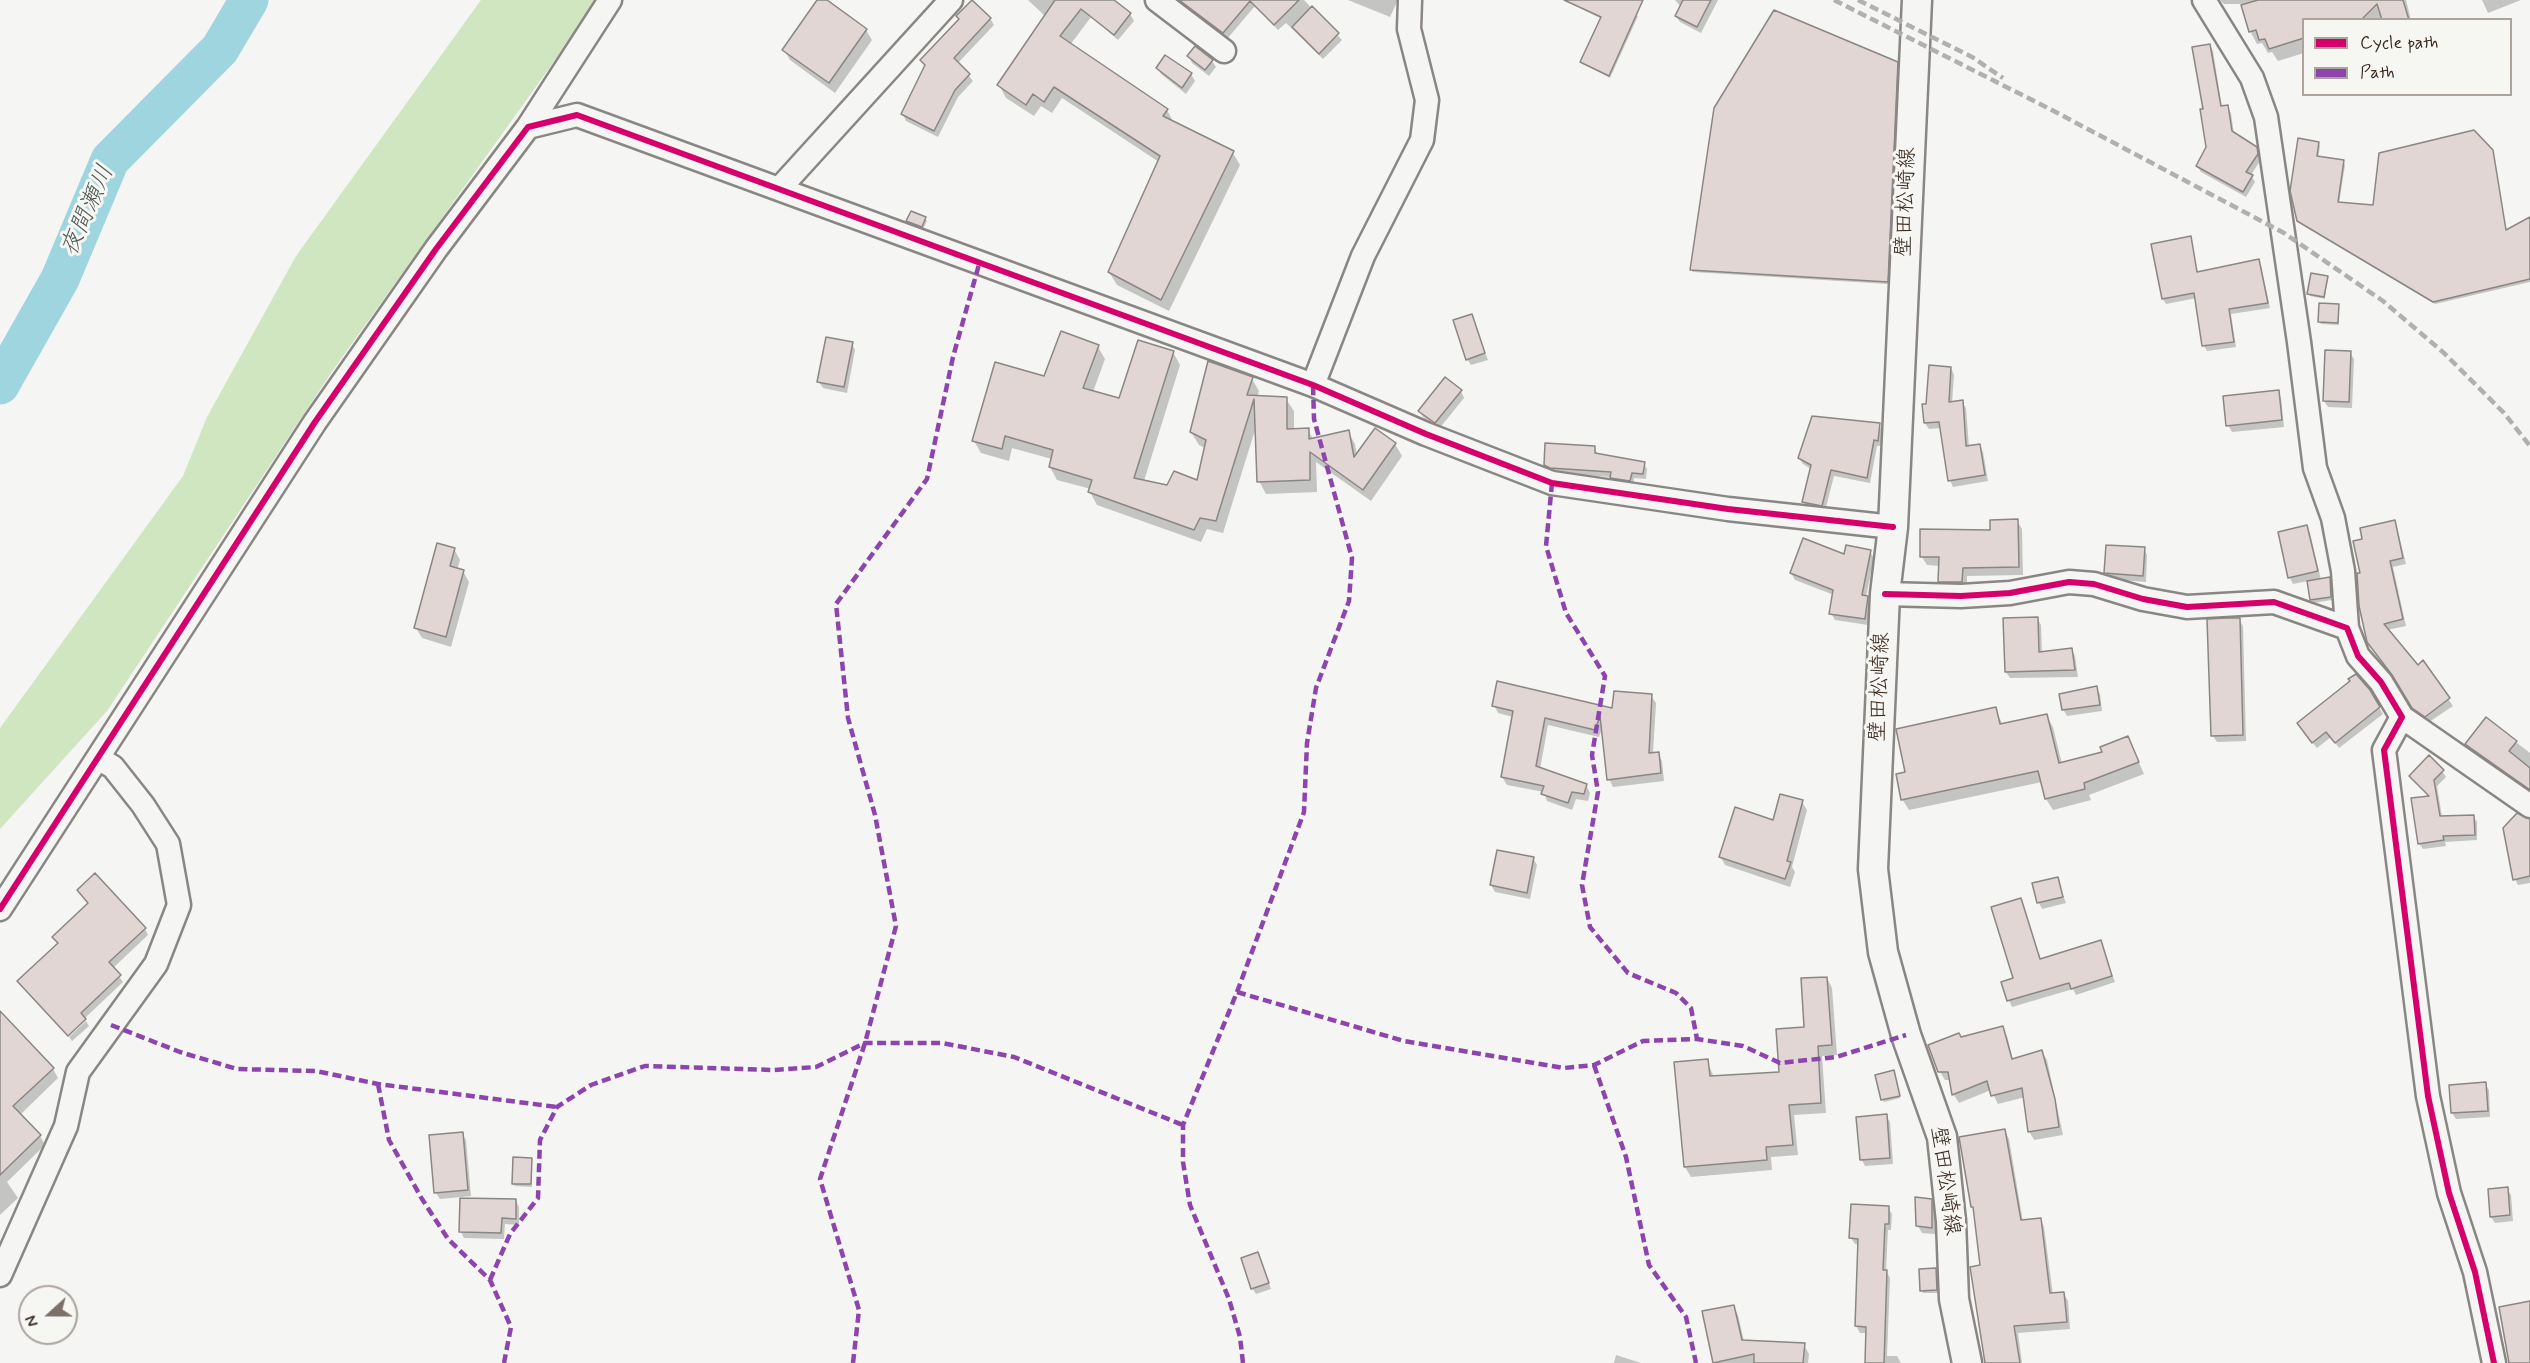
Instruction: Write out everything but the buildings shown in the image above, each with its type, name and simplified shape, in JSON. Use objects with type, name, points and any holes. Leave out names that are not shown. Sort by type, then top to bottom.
[{"type":"main road","name":"壁田松崎線","points":[[1917,0],[1893,527],[1885,594],[1874,869],[1883,952],[1906,1035],[1942,1137],[1951,1221],[1954,1299],[1967,1363]]},
{"type":"street","points":[[0,909],[315,422],[435,249],[528,127],[610,0]]},
{"type":"street","points":[[779,189],[951,0]]},
{"type":"street","points":[[1157,0],[1224,51]]},
{"type":"street","points":[[1312,385],[1362,256],[1422,140],[1427,99],[1409,29],[1410,0]]},
{"type":"street","points":[[2204,0],[2252,78],[2266,117],[2297,325],[2315,468],[2333,518],[2343,571],[2347,628],[2358,656],[2381,682],[2402,717],[2530,806]]},
{"type":"street","points":[[528,127],[577,115],[1312,385],[1426,434],[1552,483],[1728,509],[1893,527]]},
{"type":"street","points":[[1885,594],[1962,596],[2010,593],[2068,582],[2094,584],[2143,599],[2187,607],[2274,602],[2347,628]]},
{"type":"street","points":[[2402,717],[2384,750],[2428,1096],[2449,1193],[2475,1272],[2494,1363]]},
{"type":"street","points":[[0,1275],[66,1126],[78,1072],[156,964],[179,905],[168,844],[144,805],[113,767],[98,758]]},
{"type":"green space","points":[[481,0],[598,0],[333,370],[107,711],[0,829],[0,728],[183,476],[207,417],[296,256]]},
{"type":"waterway","name":"夜間瀬川","points":[[0,385],[60,279],[110,160],[220,49],[249,0]]},
{"type":"railway","points":[[1834,0],[2048,108],[2284,233],[2383,301],[2444,353],[2504,413],[2530,446]]},
{"type":"railway","points":[[1858,0],[1972,57],[2003,78]]},
{"type":"marked path","points":[[853,1363],[859,1310],[820,1179],[865,1043],[896,926],[875,815],[848,718],[836,604],[927,479],[953,357],[980,261]]},
{"type":"marked path","points":[[1243,1363],[1240,1337],[1229,1299],[1190,1205],[1183,1162],[1183,1125],[1237,992],[1304,812],[1307,743],[1316,688],[1349,601],[1352,558],[1314,419],[1313,385]]},
{"type":"marked path","points":[[1552,483],[1546,546],[1566,613],[1605,676],[1592,755],[1598,792],[1582,885],[1590,927],[1628,973],[1676,993],[1691,1008],[1697,1039]]},
{"type":"marked path","points":[[1237,992],[1404,1041],[1564,1068],[1594,1065],[1643,1041],[1697,1039],[1743,1046],[1780,1063],[1836,1057],[1906,1035]]},
{"type":"marked path","points":[[111,1025],[180,1052],[237,1069],[316,1071],[378,1084],[557,1107]]},
{"type":"marked path","points":[[490,1280],[510,1234],[538,1198],[540,1140],[557,1107],[591,1085],[645,1066],[774,1070],[816,1067],[865,1043],[942,1043],[1014,1057],[1183,1125]]},
{"type":"marked path","points":[[1594,1065],[1626,1157],[1649,1265],[1686,1317],[1696,1363]]},
{"type":"marked path","points":[[378,1084],[389,1140],[422,1199],[448,1239],[490,1280],[511,1327],[504,1363]]},
{"type":"cycle path","points":[[0,909],[315,422],[436,249],[528,127],[577,115],[1313,385],[1426,434],[1552,483],[1728,509],[1893,527]]},
{"type":"cycle path","points":[[1885,594],[1961,596],[2010,593],[2069,582],[2094,584],[2143,599],[2187,607],[2274,602],[2347,628],[2358,656],[2381,682],[2402,717],[2384,750],[2428,1096],[2449,1193],[2475,1272],[2494,1363]]}]
